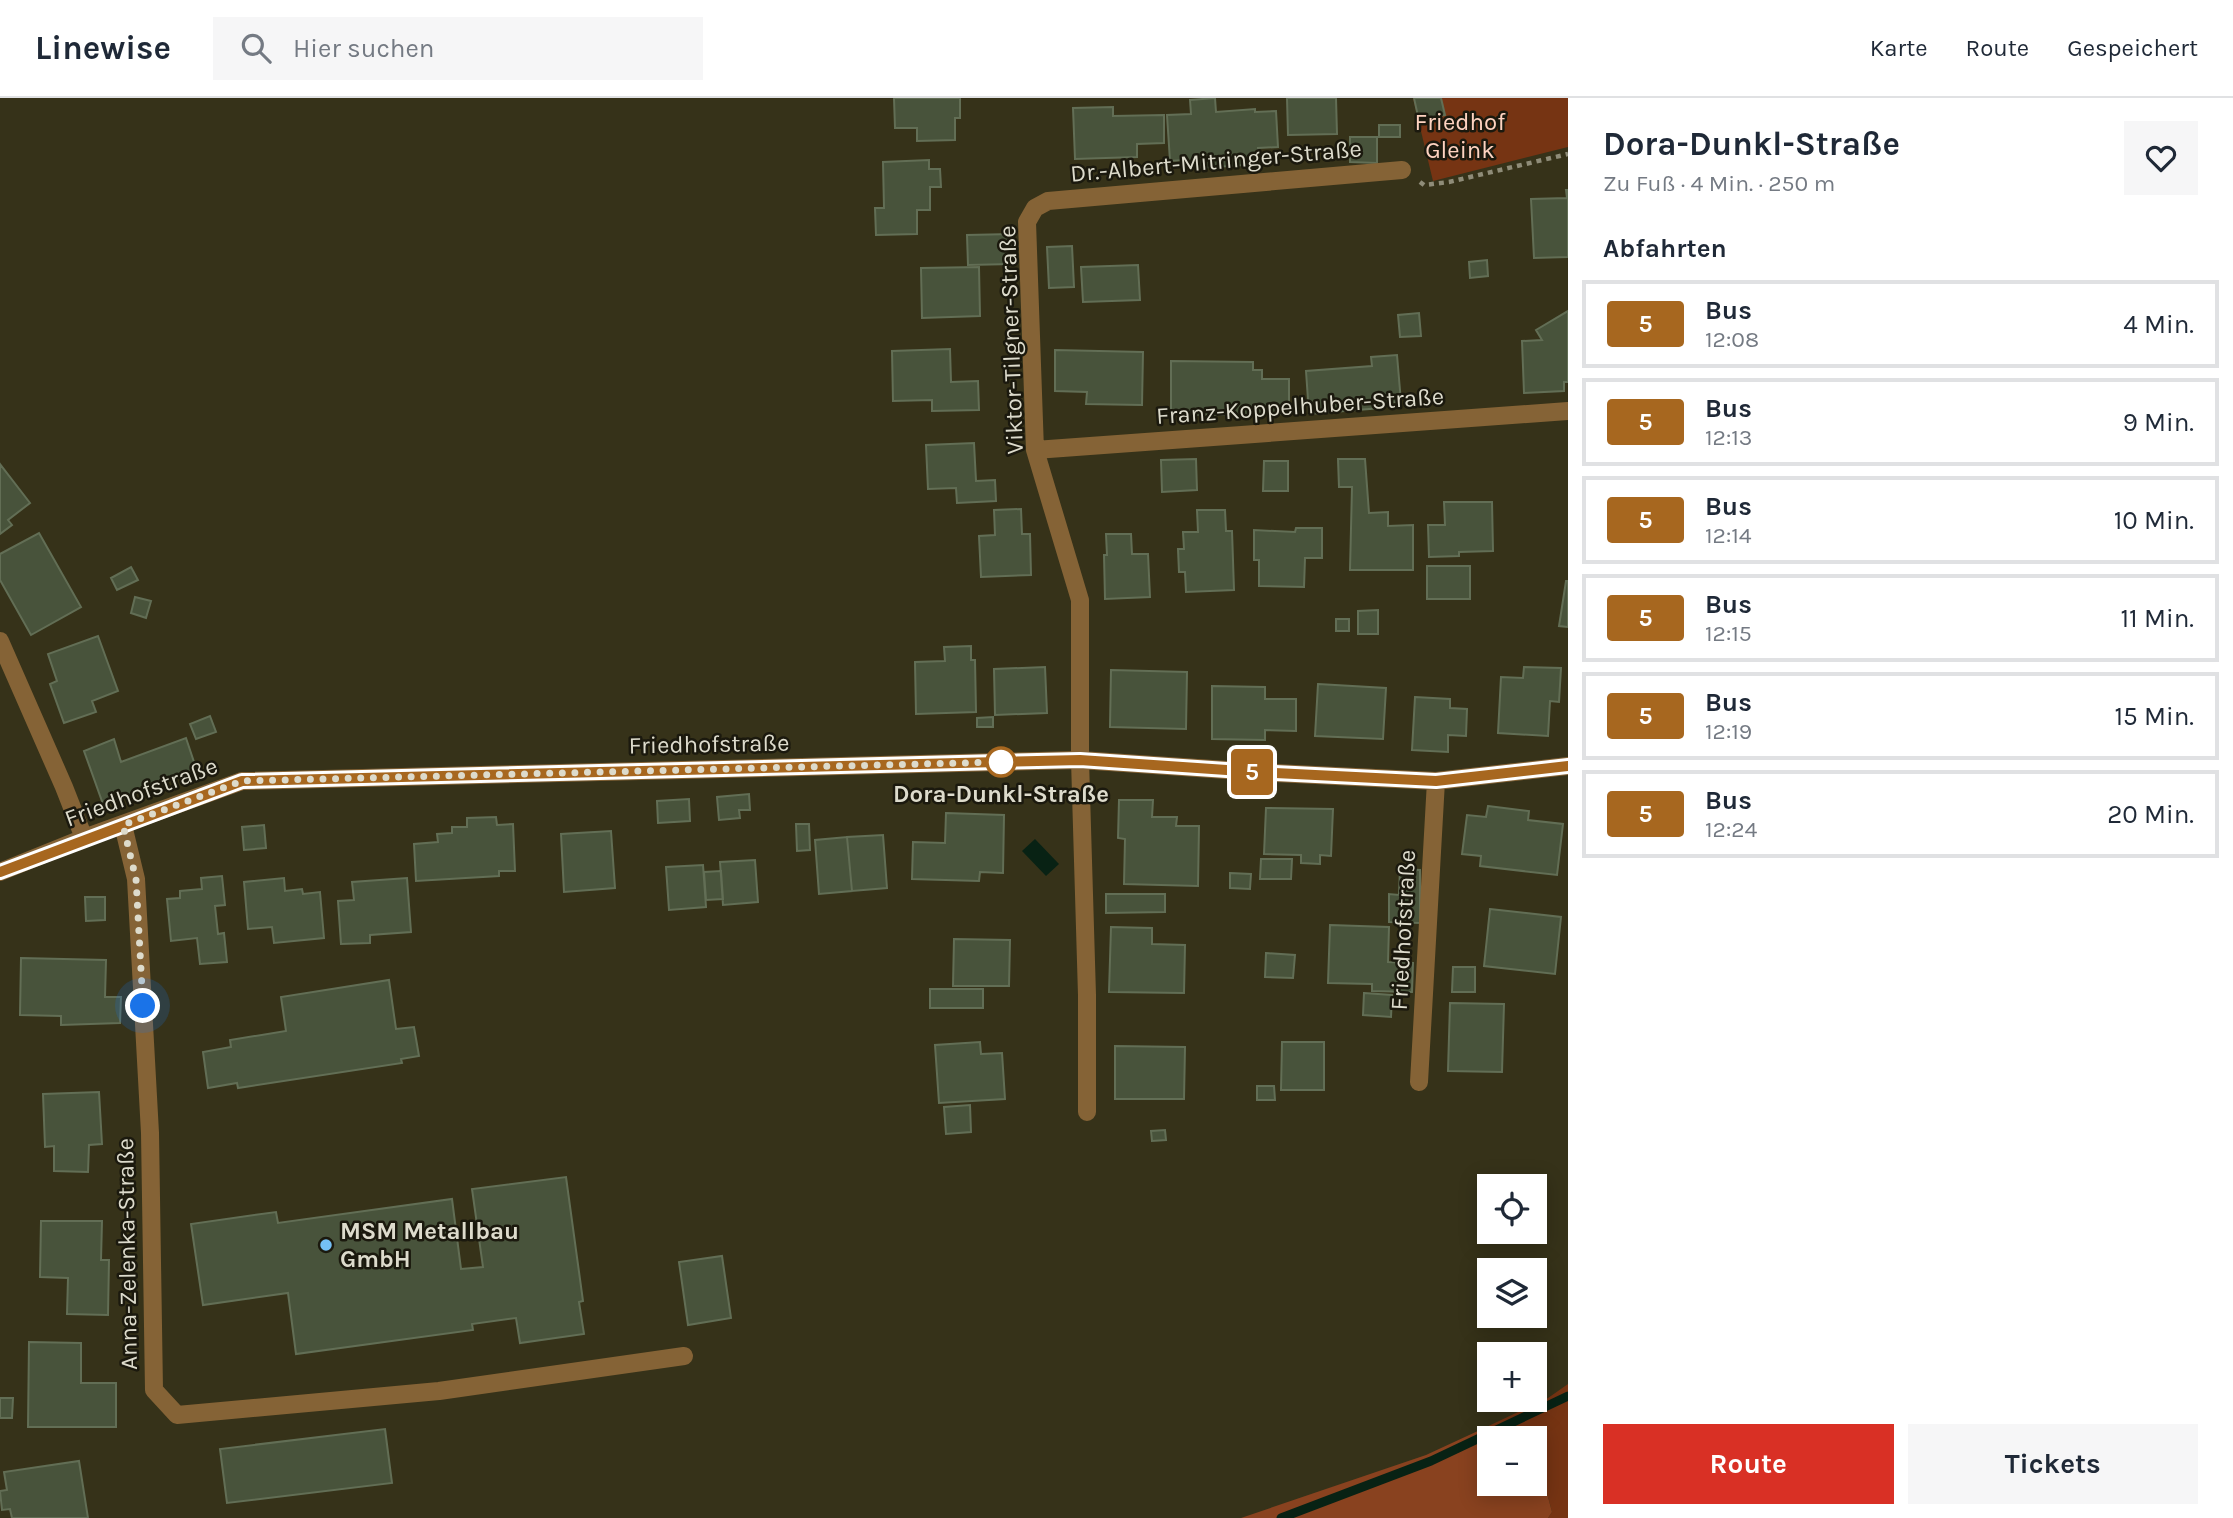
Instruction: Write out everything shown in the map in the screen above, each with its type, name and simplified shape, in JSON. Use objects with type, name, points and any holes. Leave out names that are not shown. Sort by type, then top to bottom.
[{"type":"street","name":"Dr.-Albert-Mitringer-Straße","points":[[1035,208],[1048,201],[1402,170]]},
{"type":"street","name":"Viktor-Tilgner-Straße","points":[[1035,208],[1027,222],[1035,450],[1080,600],[1080,760]]},
{"type":"street","name":"Franz-Koppelhuber-Straße","points":[[1035,450],[1568,411]]},
{"type":"street","points":[[0,641],[84,838]]},
{"type":"street","name":"Friedhofstraße","points":[[0,872],[84,838],[242,781],[1080,760],[1436,781],[1568,766]]},
{"type":"street","points":[[1080,760],[1087,995],[1087,1112]]},
{"type":"street","name":"Friedhofstraße","points":[[1419,1082],[1436,781]]},
{"type":"street","name":"Anna-Zelenka-Straße","points":[[123,825],[136,879],[150,1133],[154,1390],[177,1415],[439,1391],[684,1356]]},
{"type":"path","points":[[1402,170],[1424,185],[1449,182],[1568,154]]},
{"type":"green space","name":"Friedhof Gleink","points":[[1413,98],[1568,98],[1568,147],[1433,181]]},
{"type":"green space","points":[[1568,1384],[1568,1518],[1548,1518],[1552,1512],[1547,1493],[1547,1426],[1488,1426],[1518,1412],[1547,1412],[1548,1398]]},
{"type":"shaded area","points":[[1035,839],[1059,864],[1046,876],[1022,851]]},
{"type":"shaded area","points":[[1477,1431],[1477,1496],[1547,1496],[1547,1493],[1552,1512],[1548,1518],[1241,1518],[1426,1455]]},
{"type":"building","points":[[894,98],[960,98],[960,118],[955,118],[955,140],[917,141],[917,128],[895,128]]},
{"type":"building","points":[[1215,98],[1216,112],[1255,109],[1255,112],[1276,111],[1278,147],[1258,148],[1259,164],[1185,169],[1184,160],[1170,161],[1167,115],[1191,114],[1190,100]]},
{"type":"building","points":[[1287,98],[1336,98],[1337,134],[1288,135]]},
{"type":"building","points":[[1414,98],[1441,98],[1445,115],[1419,121]]},
{"type":"building","points":[[1113,107],[1113,116],[1164,115],[1164,143],[1137,144],[1137,157],[1075,159],[1073,108]]},
{"type":"building","points":[[1379,125],[1400,125],[1400,137],[1379,137]]},
{"type":"building","points":[[1350,137],[1377,137],[1377,163],[1350,162]]},
{"type":"building","points":[[929,160],[929,169],[940,169],[941,187],[930,187],[930,210],[917,210],[917,234],[876,235],[875,208],[884,208],[883,162]]},
{"type":"building","points":[[1568,190],[1568,257],[1534,258],[1531,199],[1567,198]]},
{"type":"building","points":[[1012,234],[1012,264],[968,265],[967,235]]},
{"type":"building","points":[[1072,246],[1074,287],[1049,288],[1047,247]]},
{"type":"building","points":[[1487,260],[1488,276],[1470,278],[1469,262]]},
{"type":"building","points":[[1138,265],[1140,300],[1083,302],[1081,267]]},
{"type":"building","points":[[979,267],[980,316],[922,318],[921,268]]},
{"type":"building","points":[[1568,311],[1568,382],[1564,382],[1564,391],[1524,393],[1522,341],[1542,340],[1536,330]]},
{"type":"building","points":[[1419,313],[1421,336],[1400,337],[1398,315]]},
{"type":"building","points":[[950,349],[951,382],[978,381],[979,410],[932,411],[932,400],[893,401],[892,351]]},
{"type":"building","points":[[1055,350],[1143,352],[1142,405],[1086,404],[1087,392],[1055,391]]},
{"type":"building","points":[[1397,355],[1401,402],[1380,403],[1381,408],[1309,414],[1306,371],[1372,366],[1371,357]]},
{"type":"building","points":[[1171,361],[1253,362],[1253,370],[1262,370],[1262,379],[1289,379],[1289,414],[1189,415],[1189,411],[1171,411]]},
{"type":"building","points":[[974,443],[976,481],[995,480],[996,501],[957,503],[956,488],[928,489],[926,445]]},
{"type":"building","points":[[1196,459],[1197,490],[1162,492],[1161,460]]},
{"type":"building","points":[[1338,459],[1365,459],[1369,513],[1388,512],[1388,526],[1413,525],[1413,570],[1350,570],[1352,487],[1339,487]]},
{"type":"building","points":[[1264,461],[1288,461],[1288,491],[1263,491]]},
{"type":"building","points":[[0,464],[30,503],[8,520],[12,525],[0,534]]},
{"type":"building","points":[[1444,502],[1492,502],[1493,551],[1459,552],[1459,556],[1429,557],[1428,525],[1445,525]]},
{"type":"building","points":[[1021,509],[1022,534],[1030,534],[1031,575],[981,577],[979,536],[995,535],[994,510]]},
{"type":"building","points":[[1197,510],[1225,510],[1226,531],[1232,531],[1234,590],[1186,592],[1185,572],[1179,572],[1178,549],[1184,549],[1183,532],[1198,532]]},
{"type":"building","points":[[1296,528],[1322,528],[1322,558],[1305,558],[1304,587],[1259,586],[1259,560],[1254,560],[1254,530],[1295,532]]},
{"type":"building","points":[[39,533],[81,607],[31,635],[0,580],[0,554]]},
{"type":"building","points":[[1106,534],[1131,534],[1132,554],[1148,554],[1150,597],[1105,599]]},
{"type":"building","points":[[1427,566],[1470,566],[1470,599],[1427,599]]},
{"type":"building","points":[[131,567],[138,580],[117,590],[111,578]]},
{"type":"building","points":[[1568,581],[1568,627],[1559,626]]},
{"type":"building","points":[[135,597],[151,601],[146,618],[131,613]]},
{"type":"building","points":[[1378,610],[1378,634],[1358,634],[1358,611]]},
{"type":"building","points":[[1336,619],[1349,619],[1349,631],[1336,631]]},
{"type":"building","points":[[98,636],[118,691],[92,701],[96,712],[64,723],[50,684],[57,681],[48,654]]},
{"type":"building","points":[[971,646],[971,660],[975,660],[976,712],[916,714],[915,662],[945,661],[944,647]]},
{"type":"building","points":[[1045,667],[1047,713],[995,715],[994,669]]},
{"type":"building","points":[[1524,667],[1561,668],[1559,702],[1550,701],[1548,736],[1498,733],[1501,677],[1523,678]]},
{"type":"building","points":[[1111,670],[1187,672],[1186,729],[1110,727]]},
{"type":"building","points":[[1318,684],[1386,688],[1383,739],[1315,736]]},
{"type":"building","points":[[1212,686],[1265,687],[1265,699],[1296,699],[1296,731],[1265,730],[1265,740],[1212,739]]},
{"type":"building","points":[[1415,697],[1450,699],[1450,708],[1467,709],[1466,736],[1448,735],[1448,752],[1412,750]]},
{"type":"building","points":[[210,716],[216,732],[196,739],[190,724]]},
{"type":"building","name":"Dora-Dunkl-Straße","points":[[993,717],[993,727],[977,727],[977,718]]},
{"type":"building","points":[[186,738],[197,771],[103,804],[84,751],[114,739],[121,762]]},
{"type":"building","points":[[749,794],[750,810],[739,810],[740,818],[719,820],[717,797]]},
{"type":"building","points":[[689,799],[690,821],[658,823],[657,801]]},
{"type":"building","points":[[1119,800],[1153,800],[1152,817],[1177,817],[1176,826],[1199,826],[1198,886],[1124,884],[1125,839],[1118,838]]},
{"type":"building","points":[[1488,806],[1529,811],[1528,820],[1563,824],[1557,875],[1480,866],[1481,856],[1462,854],[1467,815],[1486,817]]},
{"type":"building","points":[[1266,808],[1333,809],[1331,856],[1320,855],[1320,864],[1301,863],[1301,855],[1264,854]]},
{"type":"building","points":[[946,813],[1004,815],[1003,873],[980,872],[979,881],[912,879],[913,842],[945,843]]},
{"type":"building","points":[[496,817],[497,825],[513,824],[515,871],[499,871],[499,876],[416,881],[414,844],[438,842],[437,834],[452,833],[452,827],[467,827],[467,818]]},
{"type":"building","points":[[796,824],[809,824],[810,850],[797,851]]},
{"type":"building","points":[[264,825],[266,848],[244,850],[242,827]]},
{"type":"building","points":[[611,831],[615,888],[564,892],[561,834]]},
{"type":"building","points":[[883,835],[887,888],[852,891],[847,837]]},
{"type":"building","points":[[847,837],[852,891],[819,894],[815,840]]},
{"type":"building","points":[[1261,859],[1292,859],[1291,879],[1260,879]]},
{"type":"building","points":[[755,860],[758,902],[723,905],[720,862]]},
{"type":"building","points":[[703,865],[706,907],[669,910],[666,867]]},
{"type":"building","points":[[1400,869],[1420,870],[1420,923],[1389,922],[1389,894],[1399,895]]},
{"type":"building","points":[[721,871],[723,899],[706,900],[704,872]]},
{"type":"building","points":[[1230,873],[1251,874],[1250,889],[1230,888]]},
{"type":"building","points":[[222,876],[225,905],[215,906],[218,934],[224,933],[227,962],[200,964],[197,938],[171,941],[167,899],[180,898],[180,891],[202,889],[201,878]]},
{"type":"building","points":[[284,878],[285,891],[302,889],[303,894],[320,892],[324,938],[274,943],[272,927],[248,929],[244,882]]},
{"type":"building","points":[[407,878],[411,932],[370,935],[370,943],[341,944],[338,901],[354,900],[352,882]]},
{"type":"building","points":[[1106,894],[1165,894],[1165,912],[1106,913]]},
{"type":"building","points":[[85,897],[105,897],[105,920],[86,921]]},
{"type":"building","points":[[1490,909],[1561,917],[1555,974],[1484,966]]},
{"type":"building","points":[[1330,925],[1389,927],[1388,962],[1413,963],[1412,992],[1372,991],[1372,984],[1328,983]]},
{"type":"building","points":[[1111,927],[1152,928],[1152,944],[1185,945],[1184,993],[1109,992]]},
{"type":"building","points":[[954,939],[1010,940],[1009,986],[953,986]]},
{"type":"building","points":[[1266,953],[1295,955],[1293,978],[1265,977]]},
{"type":"building","points":[[21,958],[106,960],[105,997],[121,997],[120,1023],[61,1025],[61,1016],[20,1015]]},
{"type":"building","points":[[1453,967],[1475,967],[1475,992],[1452,992]]},
{"type":"building","points":[[389,980],[396,1029],[414,1027],[419,1056],[401,1059],[402,1063],[238,1088],[237,1083],[208,1088],[203,1052],[231,1047],[230,1040],[286,1031],[281,997]]},
{"type":"building","points":[[930,989],[983,989],[983,1008],[930,1008]]},
{"type":"building","points":[[1364,993],[1392,995],[1391,1017],[1363,1015]]},
{"type":"building","points":[[1450,1003],[1504,1004],[1502,1072],[1448,1071]]},
{"type":"building","points":[[980,1042],[981,1054],[1002,1053],[1005,1099],[939,1103],[935,1045]]},
{"type":"building","points":[[1282,1042],[1324,1042],[1324,1090],[1281,1090]]},
{"type":"building","points":[[1115,1046],[1185,1047],[1184,1099],[1115,1099]]},
{"type":"building","points":[[1257,1086],[1274,1086],[1275,1100],[1257,1100]]},
{"type":"building","points":[[99,1092],[102,1144],[89,1145],[88,1172],[54,1171],[54,1146],[45,1147],[43,1094]]},
{"type":"building","points":[[970,1105],[971,1132],[946,1134],[944,1107]]},
{"type":"building","points":[[1165,1130],[1166,1140],[1152,1141],[1151,1131]]},
{"type":"building","name":"MSM Metallbau GmbH","points":[[566,1177],[583,1301],[579,1302],[584,1334],[520,1343],[516,1318],[472,1324],[473,1330],[296,1354],[288,1293],[203,1305],[191,1224],[276,1212],[278,1223],[452,1199],[461,1269],[483,1267],[472,1189]]},
{"type":"building","points":[[41,1221],[102,1221],[101,1260],[109,1260],[108,1315],[67,1314],[68,1278],[40,1277]]},
{"type":"building","points":[[722,1256],[731,1318],[688,1325],[679,1262]]},
{"type":"building","points":[[29,1342],[81,1343],[81,1383],[116,1383],[116,1427],[28,1427]]},
{"type":"building","points":[[0,1398],[13,1398],[12,1418],[0,1418]]},
{"type":"building","points":[[385,1429],[392,1483],[227,1503],[220,1449]]},
{"type":"building","points":[[79,1461],[88,1518],[12,1518],[10,1509],[2,1510],[0,1491],[7,1490],[4,1472]]},
{"type":"waterway","points":[[1281,1518],[1431,1461],[1568,1396]]},
{"type":"bus line","name":"5","points":[[0,872],[84,838],[242,781],[1080,760],[1436,781],[1568,766]]},
{"type":"place","name":"Dora-Dunkl-Straße","points":[[1001,762]]},
{"type":"place","name":"MSM Metallbau GmbH","points":[[326,1245]]},
{"type":"route","points":[[143,1006],[136,879],[123,825],[242,781],[1001,762]]}]
